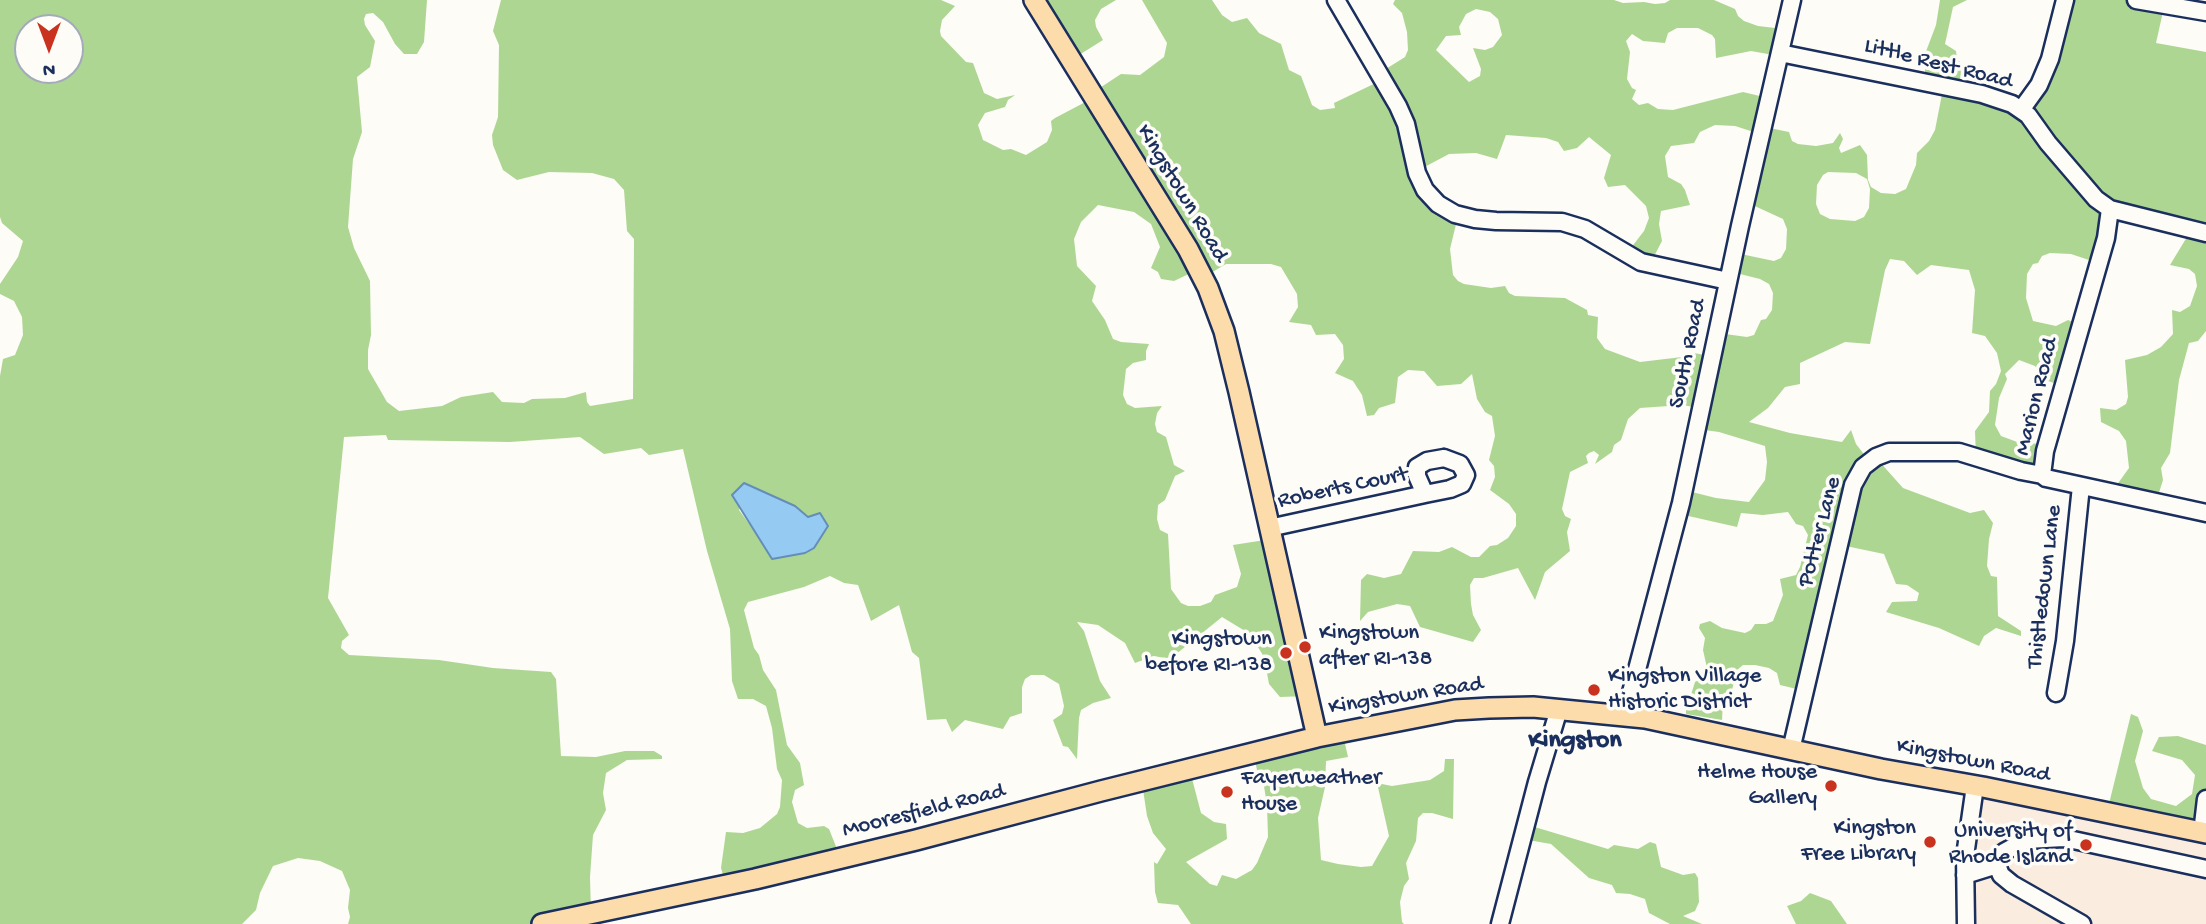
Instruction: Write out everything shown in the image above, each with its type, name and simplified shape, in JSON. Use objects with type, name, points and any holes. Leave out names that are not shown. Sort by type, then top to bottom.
[{"type":"main road","name":"Kingstown Road","points":[[1034,0],[1181,239],[1208,288],[1227,343],[1317,737],[1455,710],[1532,707],[1625,715],[2204,833]]},
{"type":"main road","name":"Mooresfield Road","points":[[542,924],[755,879],[1317,737]]},
{"type":"street","points":[[1336,0],[1398,106],[1406,124],[1417,173],[1425,190],[1438,204],[1455,214],[1475,219],[1563,222],[1585,229],[1641,262],[1728,281]]},
{"type":"street","name":"South Road","points":[[1625,715],[1681,503],[1792,0]]},
{"type":"street","points":[[2021,110],[2039,85],[2050,59],[2065,0]]},
{"type":"street","points":[[2136,0],[2206,12]]},
{"type":"street","name":"Little Rest Road","points":[[1780,53],[1982,94],[2012,104],[2028,115],[2096,199],[2110,208],[2206,233]]},
{"type":"street","name":"Marion Road","points":[[2110,208],[2106,238],[2045,451],[2042,475],[2206,513]]},
{"type":"street","name":"Potter Lane","points":[[1791,750],[1853,485],[1863,467],[1876,457],[1889,452],[1959,452],[2042,475]]},
{"type":"street","name":"Thistledown Lane","points":[[2056,694],[2065,641],[2081,486]]},
{"type":"street","name":"Roberts Court","points":[[1269,528],[1425,494]]},
{"type":"street","points":[[1500,924],[1559,709]]},
{"type":"street","points":[[1966,924],[1965,856],[1975,786]]},
{"type":"street","points":[[2204,833],[2206,799]]},
{"type":"street","points":[[1965,875],[1997,865],[2004,852],[2016,844],[2043,838],[2064,838],[2206,869]]},
{"type":"street","points":[[1997,865],[2001,875],[2012,884],[2082,924]]},
{"type":"shaded area","name":"University of Rhode Island","points":[[1975,786],[2206,833],[2206,924],[1966,924]]},
{"type":"green space","points":[[0,0],[427,0],[424,42],[417,54],[404,54],[383,22],[373,13],[366,14],[364,19],[375,41],[370,67],[357,77],[362,132],[353,159],[348,227],[354,248],[370,281],[371,335],[368,369],[387,402],[399,411],[442,406],[461,397],[493,392],[502,402],[524,403],[532,399],[565,398],[586,392],[590,406],[633,399],[634,239],[627,231],[624,190],[614,179],[592,173],[549,172],[517,180],[503,170],[492,135],[498,117],[499,45],[493,31],[501,0],[941,0],[955,6],[942,20],[941,36],[966,62],[973,63],[984,93],[997,99],[1015,95],[1008,100],[1005,107],[985,113],[978,125],[983,140],[1003,150],[1011,149],[1026,155],[1047,142],[1052,130],[1051,121],[1055,118],[1093,98],[1092,93],[1121,74],[1140,75],[1164,57],[1167,43],[1142,0],[1212,0],[1222,15],[1232,22],[1247,18],[1259,33],[1281,44],[1289,70],[1301,76],[1312,105],[1320,110],[1335,108],[1334,103],[1382,80],[1381,72],[1405,57],[1408,50],[1407,32],[1402,13],[1393,4],[1395,0],[1614,0],[1623,3],[1655,4],[1670,0],[1714,0],[1735,9],[1744,21],[1758,26],[1784,29],[1779,56],[1751,51],[1716,58],[1715,39],[1698,28],[1677,28],[1668,33],[1665,43],[1643,41],[1632,34],[1626,41],[1630,52],[1627,79],[1636,90],[1632,99],[1639,105],[1648,103],[1658,109],[1673,110],[1743,92],[1768,98],[1765,127],[1789,132],[1792,141],[1798,144],[1816,146],[1833,143],[1840,133],[1843,139],[1839,148],[1841,153],[1860,145],[1867,155],[1868,180],[1871,187],[1881,193],[1895,194],[1906,189],[1916,165],[1917,153],[1935,130],[1943,89],[1925,85],[1925,54],[1936,25],[1940,0],[1967,0],[1953,7],[1945,44],[1956,51],[1957,59],[1963,65],[1958,89],[2024,109],[2066,0],[2131,0],[2164,7],[2156,43],[2206,52],[2206,331],[2198,341],[2189,343],[2179,380],[2170,453],[2161,468],[2163,480],[2156,502],[2111,493],[2129,468],[2126,441],[2119,431],[2101,422],[2100,408],[2116,410],[2126,404],[2128,397],[2125,360],[2147,355],[2161,347],[2173,334],[2172,310],[2180,312],[2190,306],[2197,286],[2195,274],[2189,269],[2170,265],[2190,232],[2114,210],[2098,263],[2071,254],[2050,253],[2033,264],[2027,274],[2026,298],[2033,321],[2056,326],[2068,320],[2079,325],[2063,386],[2045,380],[2035,366],[2019,360],[2005,374],[2007,379],[1999,398],[1995,425],[2001,436],[2020,443],[2046,444],[2043,476],[1976,458],[1975,431],[1989,412],[1990,391],[2001,371],[1997,353],[1985,336],[1972,333],[1975,290],[1969,270],[1931,265],[1917,275],[1904,261],[1890,259],[1885,270],[1870,344],[1845,342],[1800,363],[1800,384],[1785,387],[1768,408],[1749,422],[1790,433],[1842,442],[1851,430],[1856,444],[1870,462],[1878,460],[1903,488],[1970,513],[1984,510],[1993,523],[1987,566],[1991,576],[1997,577],[1998,616],[2021,631],[2021,636],[1996,628],[1984,636],[1979,646],[1939,628],[1886,612],[1892,602],[1917,601],[1919,593],[1907,585],[1896,584],[1884,554],[1841,545],[1805,691],[1780,685],[1777,673],[1769,668],[1743,665],[1737,670],[1732,690],[1723,702],[1722,720],[1686,714],[1686,700],[1690,698],[1695,682],[1703,677],[1707,668],[1703,650],[1705,638],[1699,628],[1700,624],[1710,621],[1722,628],[1745,633],[1755,624],[1773,621],[1783,595],[1780,579],[1796,575],[1808,535],[1803,526],[1796,524],[1788,512],[1763,515],[1741,513],[1737,527],[1684,515],[1684,490],[1749,502],[1765,480],[1765,446],[1719,432],[1697,429],[1698,408],[1683,405],[1640,408],[1628,419],[1621,440],[1614,445],[1612,452],[1595,464],[1599,455],[1594,451],[1589,453],[1586,456],[1588,463],[1570,472],[1562,509],[1565,516],[1571,519],[1567,532],[1570,551],[1545,572],[1535,600],[1518,568],[1474,578],[1470,585],[1471,604],[1481,630],[1473,642],[1420,627],[1410,606],[1397,604],[1368,612],[1360,621],[1361,580],[1367,574],[1384,578],[1401,574],[1413,551],[1439,552],[1452,547],[1471,557],[1479,557],[1490,546],[1508,538],[1516,526],[1516,514],[1509,504],[1490,490],[1495,477],[1494,466],[1489,460],[1495,436],[1492,416],[1485,412],[1477,399],[1472,374],[1461,384],[1437,386],[1424,371],[1408,370],[1398,377],[1395,403],[1379,408],[1374,415],[1367,416],[1362,395],[1353,381],[1335,373],[1344,359],[1343,345],[1335,334],[1316,335],[1311,325],[1289,322],[1298,307],[1297,294],[1281,267],[1271,264],[1226,264],[1204,277],[1197,270],[1174,281],[1161,279],[1158,272],[1151,268],[1160,247],[1151,224],[1134,212],[1098,205],[1081,222],[1074,239],[1077,266],[1096,286],[1092,301],[1105,320],[1113,339],[1149,344],[1146,360],[1133,363],[1126,369],[1123,395],[1127,404],[1135,408],[1162,406],[1157,413],[1157,432],[1166,437],[1174,465],[1185,471],[1175,476],[1165,500],[1158,505],[1157,519],[1160,530],[1168,534],[1171,589],[1181,603],[1188,606],[1211,602],[1215,595],[1237,587],[1241,574],[1233,545],[1265,540],[1308,696],[1280,697],[1269,684],[1264,657],[1250,634],[1222,617],[1170,659],[1154,656],[1135,663],[1125,643],[1098,625],[1077,622],[1084,631],[1100,681],[1111,698],[1081,710],[1077,759],[1068,747],[1063,746],[1053,720],[1062,714],[1064,706],[1059,684],[1044,675],[1031,675],[1025,679],[1022,687],[1022,713],[1010,717],[1003,729],[965,720],[952,732],[946,719],[927,720],[919,658],[912,652],[899,605],[871,621],[858,585],[844,583],[830,576],[804,587],[748,602],[744,610],[754,648],[763,670],[776,690],[787,745],[800,763],[804,785],[795,790],[792,802],[798,823],[807,828],[824,826],[829,829],[837,849],[726,885],[721,868],[726,832],[743,833],[760,828],[777,814],[782,780],[777,769],[772,728],[766,706],[753,699],[738,699],[732,681],[730,629],[707,551],[683,449],[649,455],[641,448],[604,454],[580,437],[510,442],[388,440],[386,435],[344,437],[328,598],[349,635],[342,641],[341,648],[349,655],[439,660],[493,668],[551,672],[556,679],[561,756],[596,757],[625,751],[654,751],[662,756],[662,759],[627,760],[606,773],[603,793],[606,810],[593,835],[591,914],[550,924],[348,924],[350,890],[342,871],[320,861],[298,858],[273,866],[260,893],[256,910],[242,924],[0,924],[0,376],[3,359],[15,355],[23,335],[22,317],[14,301],[0,294],[0,284],[18,257],[23,241],[2,223]],"holes":[[[1476,9],[1490,12],[1498,19],[1502,35],[1493,47],[1485,50],[1473,48],[1481,69],[1480,76],[1469,82],[1436,50],[1446,36],[1461,35],[1459,27],[1466,14]],[[1715,125],[1735,126],[1760,134],[1746,202],[1783,219],[1787,229],[1786,249],[1781,258],[1774,261],[1736,253],[1732,272],[1769,284],[1773,293],[1772,310],[1766,319],[1761,320],[1754,335],[1747,337],[1718,333],[1711,356],[1688,352],[1682,357],[1640,362],[1605,349],[1597,338],[1598,317],[1588,315],[1587,310],[1565,298],[1515,296],[1509,293],[1505,286],[1491,288],[1458,281],[1453,275],[1450,249],[1458,216],[1417,171],[1449,154],[1476,153],[1497,159],[1506,135],[1546,138],[1558,142],[1564,151],[1577,148],[1589,137],[1611,155],[1604,178],[1608,187],[1625,185],[1646,206],[1649,218],[1644,231],[1627,253],[1651,262],[1662,241],[1659,224],[1661,211],[1690,205],[1681,184],[1668,177],[1665,156],[1671,146],[1694,143],[1700,132]],[[1828,172],[1856,173],[1867,179],[1870,189],[1869,208],[1864,217],[1855,221],[1830,219],[1820,214],[1816,204],[1817,185]],[[744,483],[795,506],[827,526],[814,548],[771,558],[739,510]]]},
{"type":"green space","points":[[1033,0],[1116,0],[1101,9],[1095,20],[1103,40],[1071,60]]},
{"type":"green space","points":[[2131,714],[2138,717],[2143,731],[2135,761],[2143,788],[2151,799],[2176,806],[2192,794],[2195,775],[2182,760],[2152,751],[2159,737],[2178,736],[2206,745],[2206,830],[2108,808]]},
{"type":"green space","points":[[1343,735],[1348,757],[1326,761],[1325,787],[1318,818],[1321,860],[1338,864],[1372,866],[1389,836],[1377,783],[1392,786],[1430,780],[1444,771],[1445,759],[1454,759],[1453,819],[1432,813],[1423,813],[1418,818],[1416,841],[1406,863],[1409,879],[1404,886],[1400,902],[1404,924],[1191,924],[1178,905],[1158,903],[1154,862],[1157,864],[1166,849],[1153,833],[1147,816],[1142,783],[1190,771],[1201,813],[1214,822],[1226,824],[1227,839],[1186,862],[1210,884],[1217,886],[1222,875],[1236,879],[1252,870],[1268,837],[1263,780],[1258,775],[1254,755]]},
{"type":"green space","points":[[1528,825],[1608,849],[1614,845],[1638,849],[1650,842],[1656,844],[1661,867],[1683,875],[1695,873],[1698,878],[1699,902],[1695,911],[1683,916],[1702,924],[1670,924],[1649,913],[1645,899],[1616,893],[1612,885],[1589,878],[1551,844],[1528,840]]},
{"type":"green space","points":[[1810,893],[1831,901],[1847,924],[1796,924],[1787,906],[1801,901]]},
{"type":"water","points":[[744,483],[795,506],[808,517],[820,513],[828,526],[814,548],[805,553],[772,559],[732,495]]},
{"type":"place","name":"Kingstown after RI-138","points":[[1305,647]]},
{"type":"place","name":"Kingstown before RI-138","points":[[1286,653]]},
{"type":"place","name":"Kingston Village Historic District","points":[[1594,690]]},
{"type":"place","name":"Helme House Gallery","points":[[1831,786]]},
{"type":"place","name":"Fayerweather House","points":[[1227,792]]},
{"type":"place","name":"Kingston Free Library","points":[[1930,842]]},
{"type":"place","name":"University of Rhode Island","points":[[2086,845]]},
{"type":"district","name":"Kingston","points":[[1575,742]]}]
